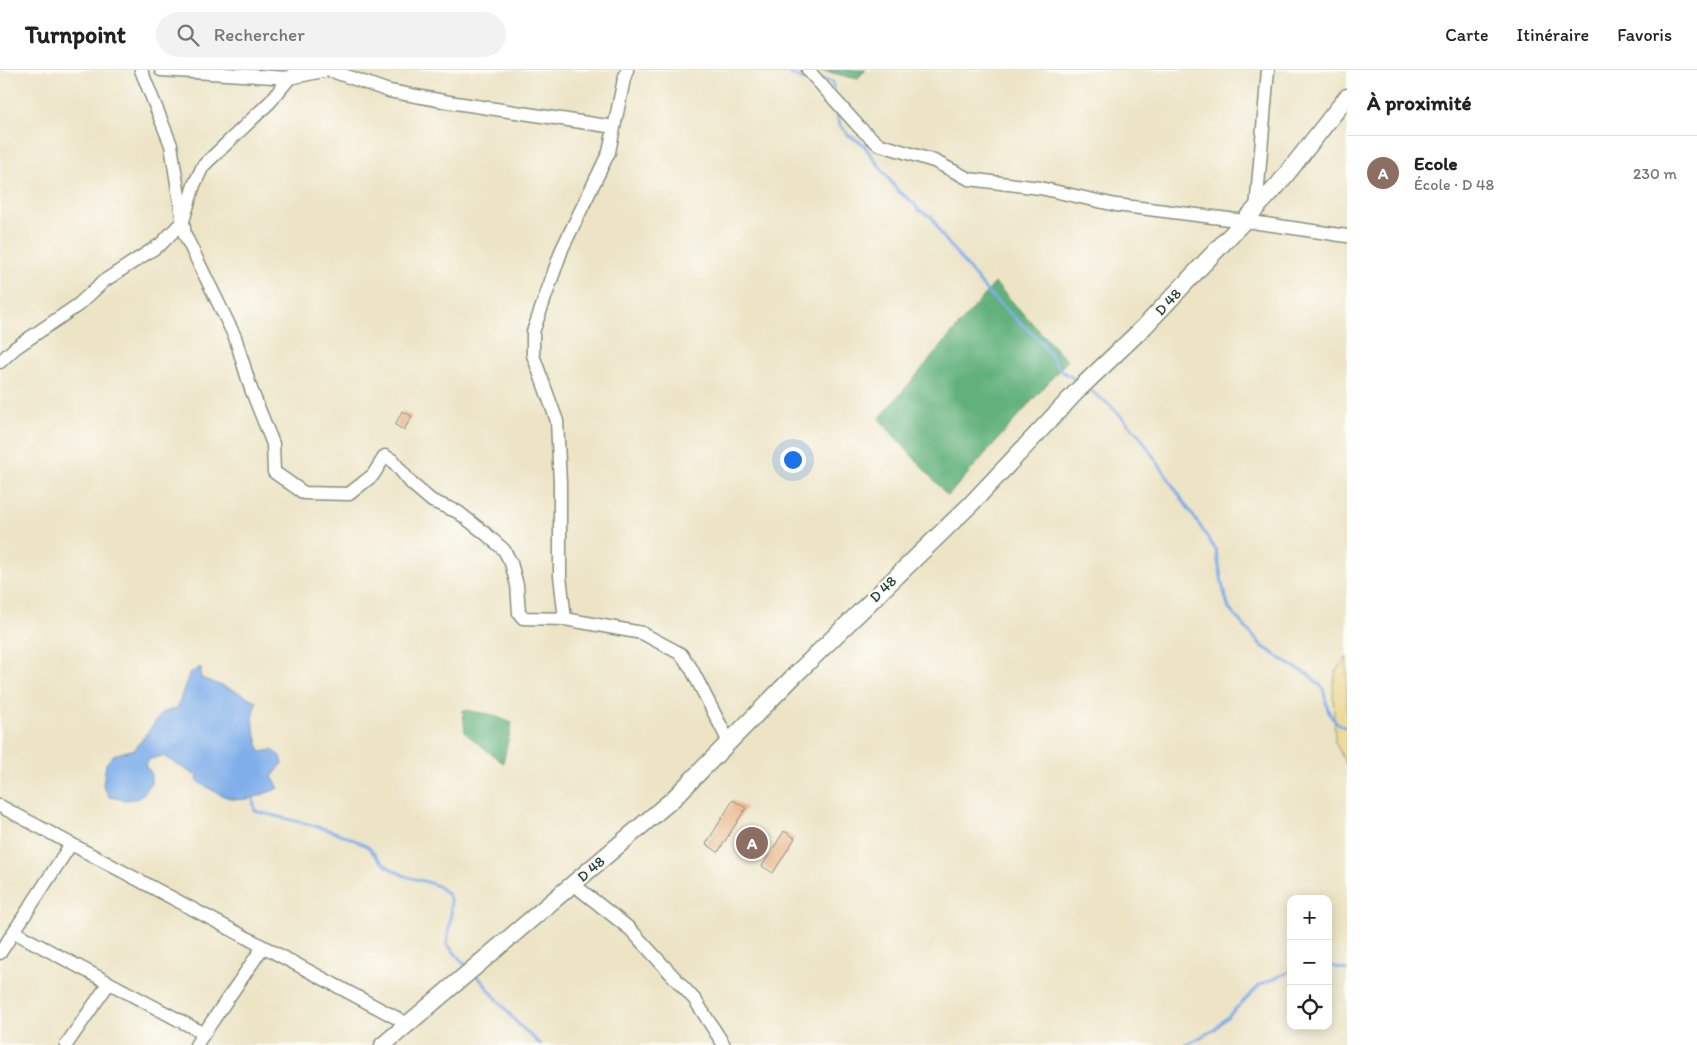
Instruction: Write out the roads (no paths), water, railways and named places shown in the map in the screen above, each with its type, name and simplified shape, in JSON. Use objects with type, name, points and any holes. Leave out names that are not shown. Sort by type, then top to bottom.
[{"type":"street","points":[[141,70],[171,145],[185,235],[236,337],[251,389],[273,444],[274,472],[304,493],[349,494],[373,475],[385,456],[392,460],[412,484],[432,501],[458,512],[504,550],[511,563],[517,585],[519,614],[523,618],[566,619],[642,633],[681,654],[691,668],[729,742]]},
{"type":"street","points":[[161,70],[292,74],[328,70],[390,91],[614,127]]},
{"type":"street","points":[[566,619],[560,576],[560,482],[557,421],[533,355],[533,332],[562,249],[609,152],[627,70]]},
{"type":"street","points":[[808,70],[860,128],[878,144],[934,161],[969,179],[1040,188],[1116,204],[1250,215],[1347,236]]},
{"type":"street","points":[[1250,215],[1268,70]]},
{"type":"street","points":[[0,362],[15,348],[78,305],[104,281],[161,244],[183,221],[194,185],[203,166],[270,102],[292,74]]},
{"type":"street","name":"D 48","points":[[383,1045],[673,799],[796,674],[970,505],[1083,384],[1144,328],[1278,185],[1347,97]]},
{"type":"street","points":[[0,806],[408,1024]]},
{"type":"street","points":[[0,953],[71,844]]},
{"type":"street","points":[[573,884],[630,929],[695,1000],[724,1045]]},
{"type":"street","points":[[14,932],[203,1034]]},
{"type":"street","points":[[196,1045],[263,947]]},
{"type":"street","points":[[66,1045],[109,983]]},
{"type":"water","points":[[201,667],[201,678],[236,691],[257,702],[254,708],[253,720],[260,752],[273,750],[281,757],[283,763],[272,777],[279,788],[254,797],[236,800],[220,794],[197,781],[198,777],[163,756],[150,759],[145,766],[151,772],[151,783],[140,798],[126,800],[109,797],[103,785],[106,764],[113,755],[135,749],[162,713],[177,708],[189,674]]},
{"type":"waterway","points":[[789,73],[803,80],[812,80]]},
{"type":"waterway","points":[[823,80],[833,82],[833,90]]},
{"type":"waterway","points":[[834,104],[840,125],[848,135],[863,144],[898,191],[914,203],[918,210],[932,217],[941,234],[989,294],[1042,343],[1060,370],[1080,382]]},
{"type":"waterway","points":[[1087,388],[1111,406],[1139,435],[1216,550],[1229,609],[1262,646],[1308,674],[1323,688],[1328,710],[1332,718],[1347,728]]},
{"type":"waterway","points":[[253,799],[255,811],[341,834],[368,847],[396,872],[433,884],[443,890],[448,895],[451,904],[447,944],[466,966]]},
{"type":"waterway","points":[[1332,966],[1347,970]]},
{"type":"waterway","points":[[1186,1045],[1214,1030],[1260,985],[1287,973]]},
{"type":"waterway","points":[[474,974],[518,1024],[541,1045]]},
{"type":"place","name":"Ecole","points":[[752,843]]}]
